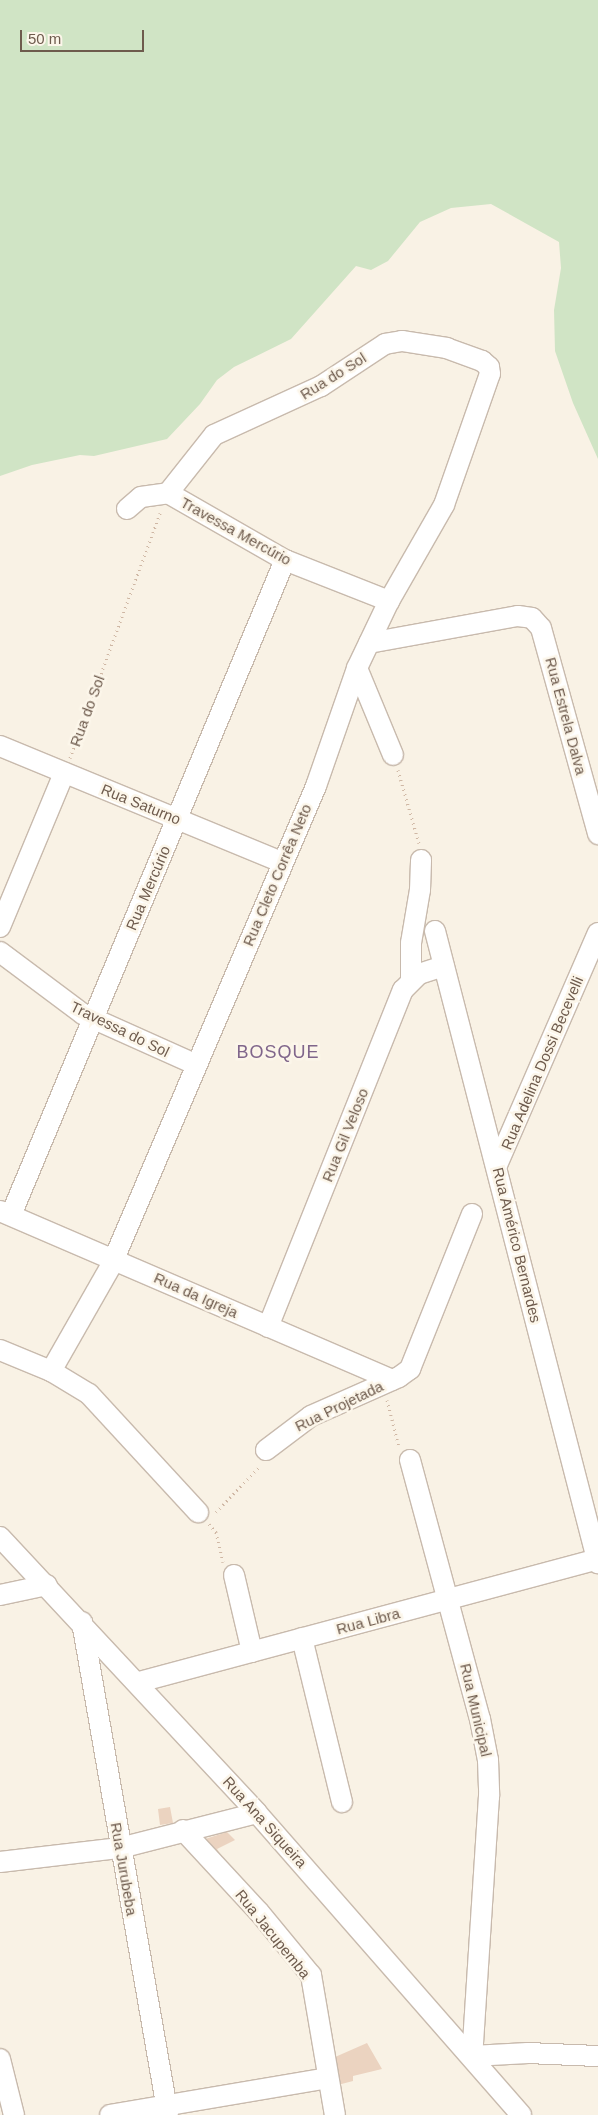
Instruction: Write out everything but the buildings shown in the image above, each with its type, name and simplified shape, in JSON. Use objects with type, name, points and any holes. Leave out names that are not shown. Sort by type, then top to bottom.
[{"type":"street","name":"Rua do Sol","points":[[168,493],[214,434],[321,386],[385,344],[402,340],[447,348],[482,361],[489,367],[490,374]]},
{"type":"street","name":"Rua Cleto Corrêa Neto","points":[[51,1370],[114,1259],[316,786],[357,668],[389,600],[444,505],[490,374]]},
{"type":"street","points":[[127,509],[141,498],[168,493]]},
{"type":"street","name":"Travessa Mercúrio","points":[[168,493],[285,560],[389,600]]},
{"type":"street","name":"Rua Mercúrio","points":[[5,1213],[178,818],[285,560]]},
{"type":"street","name":"Rua Estrela Dalva","points":[[369,643],[518,616],[532,618],[541,628],[598,834]]},
{"type":"street","points":[[357,668],[392,755]]},
{"type":"street","name":"Rua Saturno","points":[[0,746],[282,862]]},
{"type":"street","points":[[0,927],[64,773]]},
{"type":"street","points":[[421,860],[420,890],[410,949],[411,979],[444,966]]},
{"type":"street","name":"Rua Américo Bernardes","points":[[435,931],[598,1561]]},
{"type":"street","name":"Rua Adelina Dossi Becevelli","points":[[497,1165],[598,933]]},
{"type":"street","name":"Travessa do Sol","points":[[0,952],[67,1004],[92,1018],[196,1064]]},
{"type":"street","name":"Rua Gil Veloso","points":[[268,1327],[400,997],[411,979]]},
{"type":"street","name":"Rua da Igreja","points":[[5,1213],[392,1380]]},
{"type":"street","points":[[392,1380],[406,1373],[413,1364],[472,1214]]},
{"type":"street","points":[[0,1350],[51,1370],[76,1385],[101,1405],[203,1516]]},
{"type":"street","name":"Rua Projetada","points":[[266,1450],[311,1416],[392,1380]]},
{"type":"street","name":"Rua Municipal","points":[[410,1460],[485,1739],[489,1778],[472,2056]]},
{"type":"street","name":"Rua Ana Siqueira","points":[[0,1537],[139,1682],[258,1813],[472,2056],[521,2115]]},
{"type":"street","name":"Rua Libra","points":[[139,1682],[598,1561]]},
{"type":"street","points":[[229,1571],[252,1652]]},
{"type":"street","points":[[0,1594],[47,1585]]},
{"type":"street","name":"Rua Jurubeba","points":[[82,1622],[167,2110]]},
{"type":"street","points":[[302,1638],[342,1802]]},
{"type":"street","points":[[0,1862],[120,1848],[183,1830],[258,1813]]},
{"type":"street","name":"Rua Jacupemba","points":[[183,1830],[259,1912],[311,1975],[335,2115]]},
{"type":"street","points":[[472,2056],[528,2053],[598,2056]]},
{"type":"street","points":[[0,2059],[14,2115]]},
{"type":"street","points":[[110,2115],[167,2110],[328,2078]]},
{"type":"path","name":"Rua do Sol","points":[[64,773],[168,493]]},
{"type":"path","points":[[392,755],[403,781],[421,860]]},
{"type":"path","points":[[229,1571],[216,1532],[203,1516],[262,1463],[266,1450]]},
{"type":"green space","points":[[0,0],[598,0],[598,459],[573,403],[555,351],[554,310],[561,268],[559,242],[491,204],[451,208],[420,222],[388,261],[371,270],[356,266],[291,339],[234,367],[217,380],[200,404],[167,439],[94,456],[80,455],[32,465],[0,476]]},
{"type":"district","name":"BOSQUE","points":[[278,1052]]}]
